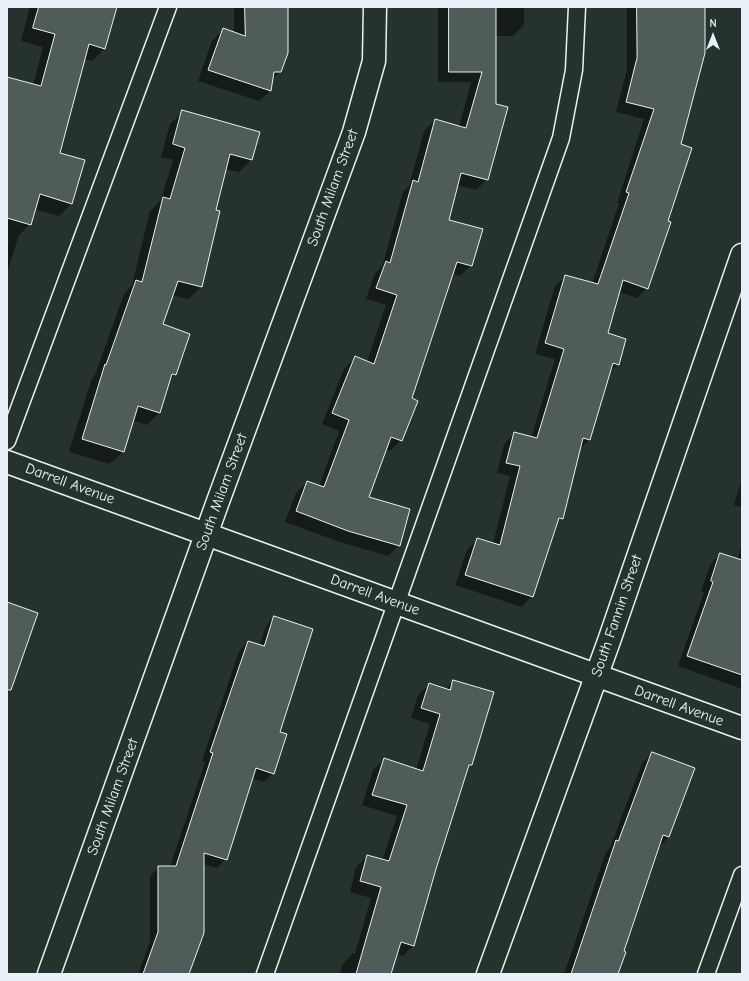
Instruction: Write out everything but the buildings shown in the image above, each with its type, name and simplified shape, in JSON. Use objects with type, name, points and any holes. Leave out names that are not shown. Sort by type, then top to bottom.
[{"type":"street","name":"South Milam Street","points":[[50,974],[207,533],[354,132],[374,61],[375,7]]},
{"type":"street","name":"South Fannin Street","points":[[488,974],[596,676],[742,256]]},
{"type":"street","name":"Darrell Avenue","points":[[7,462],[207,533],[742,728]]},
{"type":"lane","points":[[7,441],[168,7]]},
{"type":"lane","points":[[265,974],[561,138],[574,70],[577,7]]},
{"type":"lane","points":[[706,974],[742,874]]}]
